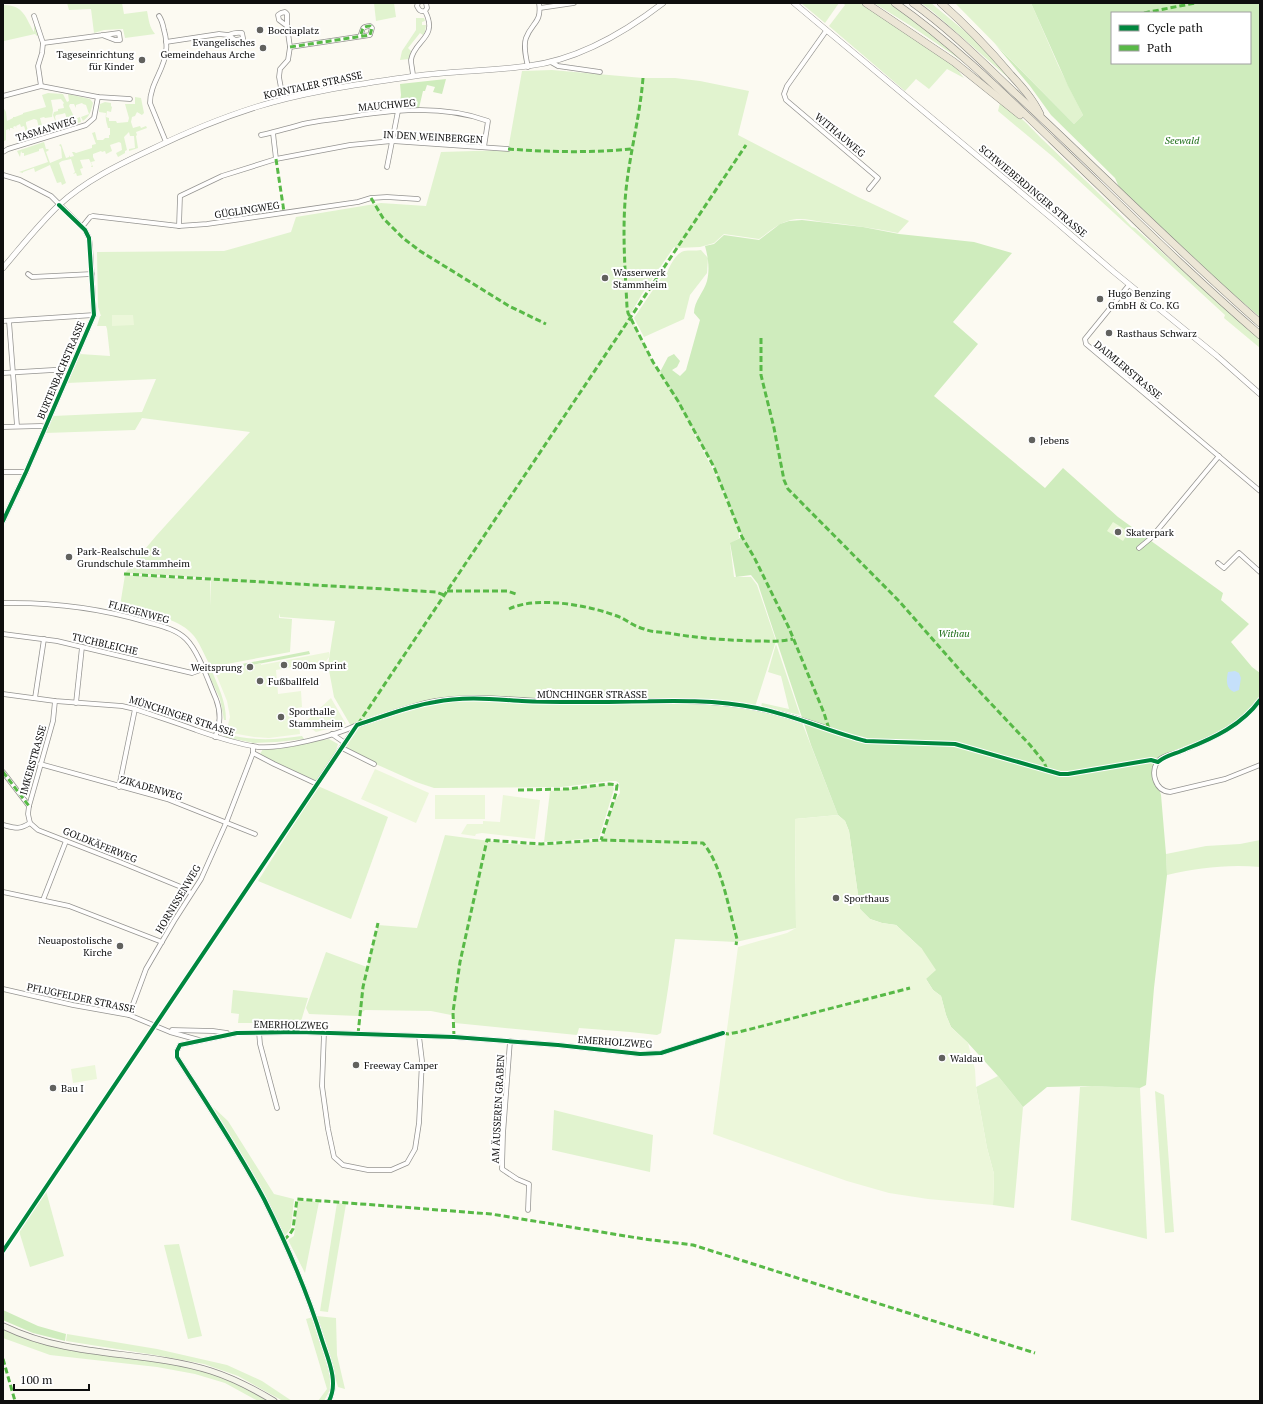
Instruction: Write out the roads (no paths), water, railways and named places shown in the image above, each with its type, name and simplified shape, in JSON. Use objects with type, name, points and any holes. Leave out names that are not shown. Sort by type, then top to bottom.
[{"type":"highway","points":[[866,3],[948,57],[1034,128],[1047,136]]},
{"type":"highway","points":[[895,3],[942,39],[1047,136],[1182,265],[1260,335]]},
{"type":"highway","points":[[913,3],[957,39],[1042,118],[1186,257],[1260,323]]},
{"type":"highway","points":[[941,3],[994,55],[1035,103],[1042,118]]},
{"type":"main road","points":[[3,1326],[26,1335],[63,1346],[163,1360],[210,1371],[253,1389],[274,1401]]},
{"type":"street","points":[[418,3],[417,6],[419,10],[425,11]]},
{"type":"street","points":[[414,76],[411,59],[428,34],[430,26],[425,11],[427,8],[426,3]]},
{"type":"street","points":[[528,67],[525,42],[529,32],[540,15],[539,3]]},
{"type":"street","points":[[540,8],[574,3]]},
{"type":"street","name":"KORNTALER STRASSE","points":[[3,268],[22,244],[59,205],[84,185],[124,162],[166,142],[232,115],[283,99],[414,76],[528,67],[550,62],[565,58],[595,46],[622,31],[663,3]]},
{"type":"street","name":"SCHWIEBERDINGER STRASSE","points":[[794,3],[1217,356],[1260,394]]},
{"type":"street","points":[[34,16],[43,43],[38,66],[40,86]]},
{"type":"street","points":[[159,16],[166,42],[165,58],[156,77],[150,96],[150,103],[166,142]]},
{"type":"street","points":[[283,99],[279,77],[280,69],[288,60],[290,47],[287,26]]},
{"type":"street","points":[[290,47],[370,35],[372,28],[370,26],[365,26],[362,29],[360,36]]},
{"type":"street","name":"WITHAUWEG","points":[[826,31],[791,81],[784,94],[786,100],[878,178],[869,189]]},
{"type":"street","points":[[166,42],[219,34],[228,35],[238,32],[242,33],[243,38],[242,40],[235,40],[228,35]]},
{"type":"street","points":[[43,43],[102,35]]},
{"type":"street","points":[[550,62],[558,66],[600,72]]},
{"type":"street","points":[[3,96],[40,86],[98,97],[130,99]]},
{"type":"street","name":"TASMANWEG","points":[[3,152],[8,149],[86,125],[94,118],[98,97]]},
{"type":"street","name":"MAUCHWEG","points":[[261,135],[274,133],[304,124],[354,116],[398,111],[438,110],[459,113],[488,121],[484,147]]},
{"type":"street","points":[[387,167],[398,111]]},
{"type":"street","points":[[274,133],[276,159]]},
{"type":"street","name":"IN DEN WEINBERGEN","points":[[179,226],[180,196],[222,176],[276,159],[350,145],[392,141],[508,149]]},
{"type":"street","name":"BURTENBACHSTRASSE","points":[[3,175],[20,180],[50,196],[82,227],[89,238],[94,314],[26,472],[5,512],[3,522]]},
{"type":"street","name":"GÜGLINGWEG","points":[[82,227],[90,217],[98,215],[179,226],[215,223],[358,202],[382,197],[418,199]]},
{"type":"street","points":[[28,274],[32,276],[92,274]]},
{"type":"street","name":"DAIMLERSTRASSE","points":[[1129,284],[1085,339],[1086,344],[1260,491]]},
{"type":"street","points":[[3,321],[94,314]]},
{"type":"street","points":[[9,321],[17,426]]},
{"type":"street","points":[[3,373],[70,370]]},
{"type":"street","points":[[3,427],[46,427]]},
{"type":"street","points":[[1139,548],[1148,541],[1219,456]]},
{"type":"street","points":[[3,472],[26,472]]},
{"type":"street","points":[[1218,563],[1224,568],[1238,553],[1260,572]]},
{"type":"street","name":"FLIEGENWEG","points":[[3,603],[29,602],[88,607],[132,617],[176,631],[186,639],[192,647],[219,707],[220,723],[215,737]]},
{"type":"street","name":"TUCHBLEICHE","points":[[3,634],[44,639],[192,673],[203,669]]},
{"type":"street","points":[[35,698],[44,639]]},
{"type":"street","points":[[76,703],[82,647]]},
{"type":"street","name":"MÜNCHINGER STRASSE","points":[[3,694],[55,701],[122,706],[135,709],[215,737],[259,747],[296,743],[332,734],[435,701],[468,698],[580,702],[675,701],[732,704],[758,708],[796,717],[829,729]]},
{"type":"street","points":[[1260,700],[1254,708],[1227,730],[1202,743],[1164,757],[1158,762],[1155,770],[1155,782],[1164,792],[1170,792],[1225,778],[1260,765]]},
{"type":"street","name":"IMKERSTRASSE","points":[[30,823],[28,814],[29,806],[53,720],[55,701]]},
{"type":"street","points":[[119,787],[135,709]]},
{"type":"street","points":[[253,753],[317,784],[357,725]]},
{"type":"street","points":[[332,734],[345,743]]},
{"type":"street","name":"HORNISSENWEG","points":[[129,1015],[146,969],[191,893],[201,879],[226,823],[253,753],[253,746]]},
{"type":"street","points":[[342,748],[374,764]]},
{"type":"street","name":"ZIKADENWEG","points":[[40,764],[167,799],[255,834]]},
{"type":"street","points":[[3,772],[29,806]]},
{"type":"street","points":[[3,825],[22,828],[30,823]]},
{"type":"street","name":"GOLDKÄFERWEG","points":[[30,823],[38,830],[181,887],[191,893]]},
{"type":"street","points":[[43,900],[66,840]]},
{"type":"street","points":[[3,892],[69,906],[162,942]]},
{"type":"street","name":"PFLUGFELDER STRASSE","points":[[3,989],[74,1005],[129,1015],[155,1025]]},
{"type":"street","name":"EMERHOLZWEG","points":[[155,1025],[162,1029],[201,1041]]},
{"type":"street","name":"EMERHOLZWEG","points":[[162,1029],[213,1031],[229,1034]]},
{"type":"street","points":[[259,1032],[260,1044],[277,1108]]},
{"type":"street","name":"EMERHOLZWEG","points":[[329,1401],[333,1390],[331,1371],[314,1314],[295,1266],[263,1198],[245,1165],[177,1057],[177,1051],[180,1045],[229,1034],[259,1032],[324,1033],[454,1037],[640,1054],[661,1053],[723,1033]]},
{"type":"street","points":[[324,1033],[322,1086],[328,1129],[334,1156],[343,1165],[368,1170],[391,1170],[407,1163],[415,1148],[419,1123],[422,1060],[419,1036]]},
{"type":"street","name":"AM ÄUSSEREN GRABEN","points":[[510,1041],[502,1169],[517,1179],[529,1184],[528,1210]]},
{"type":"water","points":[[1235,671],[1239,673],[1241,678],[1239,690],[1234,692],[1229,689],[1227,678],[1228,672]]},
{"type":"place","name":"Bocciaplatz","points":[[260,30]]},
{"type":"place","name":"Evangelisches Gemeindehaus Arche","points":[[263,48]]},
{"type":"place","name":"Tageseinrichtung für Kinder","points":[[142,60]]},
{"type":"place","name":"Wasserwerk Stammheim","points":[[605,278]]},
{"type":"place","name":"Hugo Benzing GmbH & Co. KG","points":[[1100,299]]},
{"type":"place","name":"Rasthaus Schwarz","points":[[1109,333]]},
{"type":"place","name":"Jebens","points":[[1032,440]]},
{"type":"place","name":"Skaterpark","points":[[1118,532]]},
{"type":"place","name":"Park-Realschule & Grundschule Stammheim","points":[[69,557]]},
{"type":"place","name":"500m Sprint","points":[[284,665]]},
{"type":"place","name":"Weitsprung","points":[[250,667]]},
{"type":"place","name":"Fußballfeld","points":[[260,681]]},
{"type":"place","name":"Sporthalle Stammheim","points":[[281,717]]},
{"type":"place","name":"Sporthaus","points":[[836,898]]},
{"type":"place","name":"Neuapostolische Kirche","points":[[120,946]]},
{"type":"place","name":"Waldau","points":[[942,1058]]},
{"type":"place","name":"Freeway Camper","points":[[356,1065]]},
{"type":"place","name":"Bau I","points":[[53,1088]]},
{"type":"park label","name":"Seewald","points":[[1182,140]]},
{"type":"park label","name":"Withau","points":[[954,633]]}]
